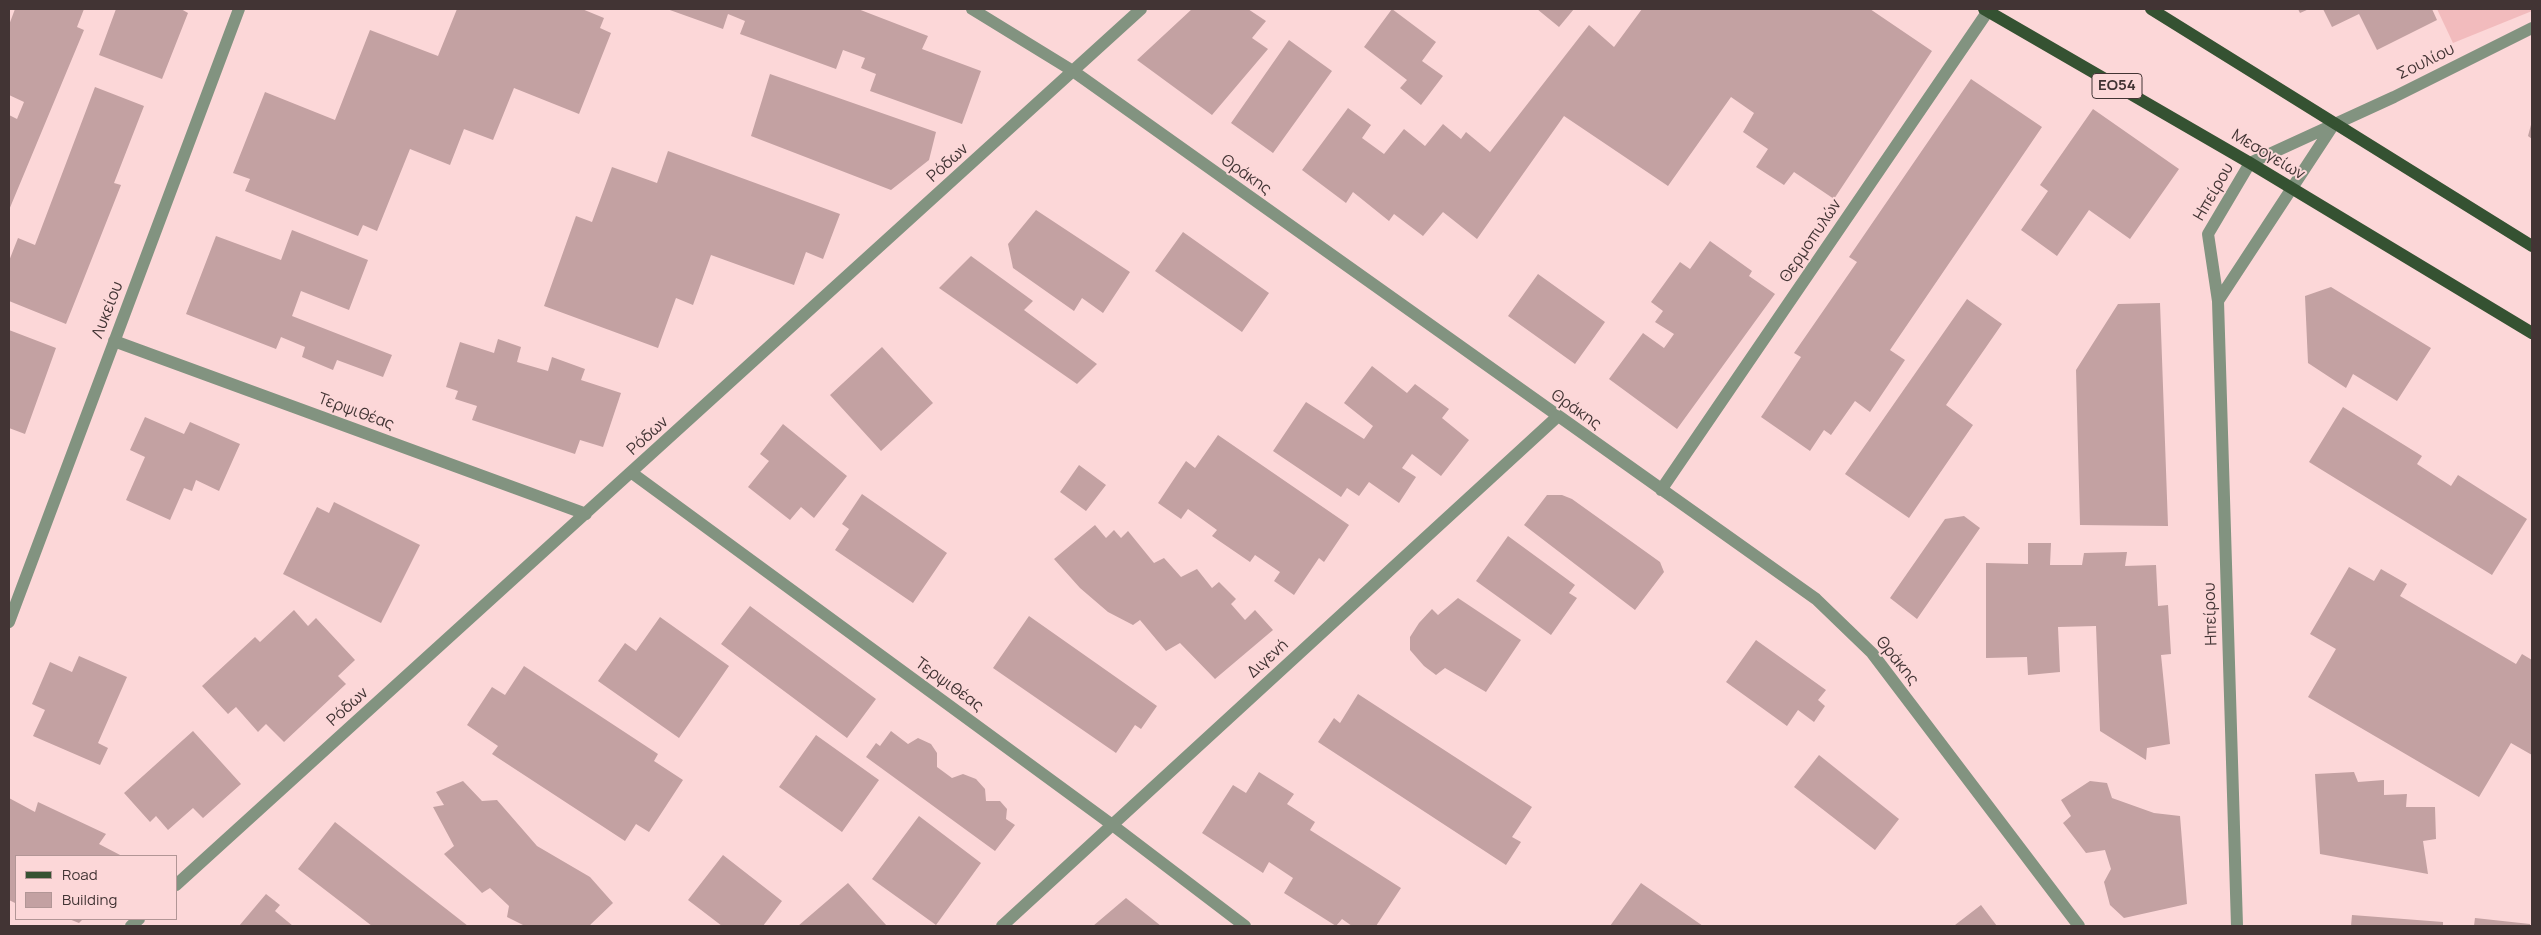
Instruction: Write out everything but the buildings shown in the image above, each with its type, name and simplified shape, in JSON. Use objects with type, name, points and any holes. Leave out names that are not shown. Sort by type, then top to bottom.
[{"type":"main road","points":[[2151,9],[2532,246]]},
{"type":"main road","name":"Μεσογείων","points":[[1986,10],[2250,163],[2532,333]]},
{"type":"street","name":"Λυκείου","points":[[9,622],[239,9]]},
{"type":"street","name":"Θράκης","points":[[972,9],[1073,71],[1816,600],[1872,653],[2079,926]]},
{"type":"street","name":"Ρόδων","points":[[178,883],[1141,9]]},
{"type":"street","name":"Θερμοπυλών","points":[[1660,490],[1986,10]]},
{"type":"street","name":"Σουλίου","points":[[2334,124],[2532,28]]},
{"type":"street","name":"Ηπείρου","points":[[2237,926],[2218,300],[2208,234],[2250,163],[2334,124]]},
{"type":"street","points":[[2218,300],[2334,124]]},
{"type":"street","name":"Τερψιθέας","points":[[114,341],[586,514]]},
{"type":"street","name":"Διγενή","points":[[1002,926],[1558,416]]},
{"type":"street","name":"Τερψιθέας","points":[[632,473],[1111,824],[1245,926]]},
{"type":"shaded area","points":[[2437,9],[2532,9],[2532,11],[2453,43]]}]
